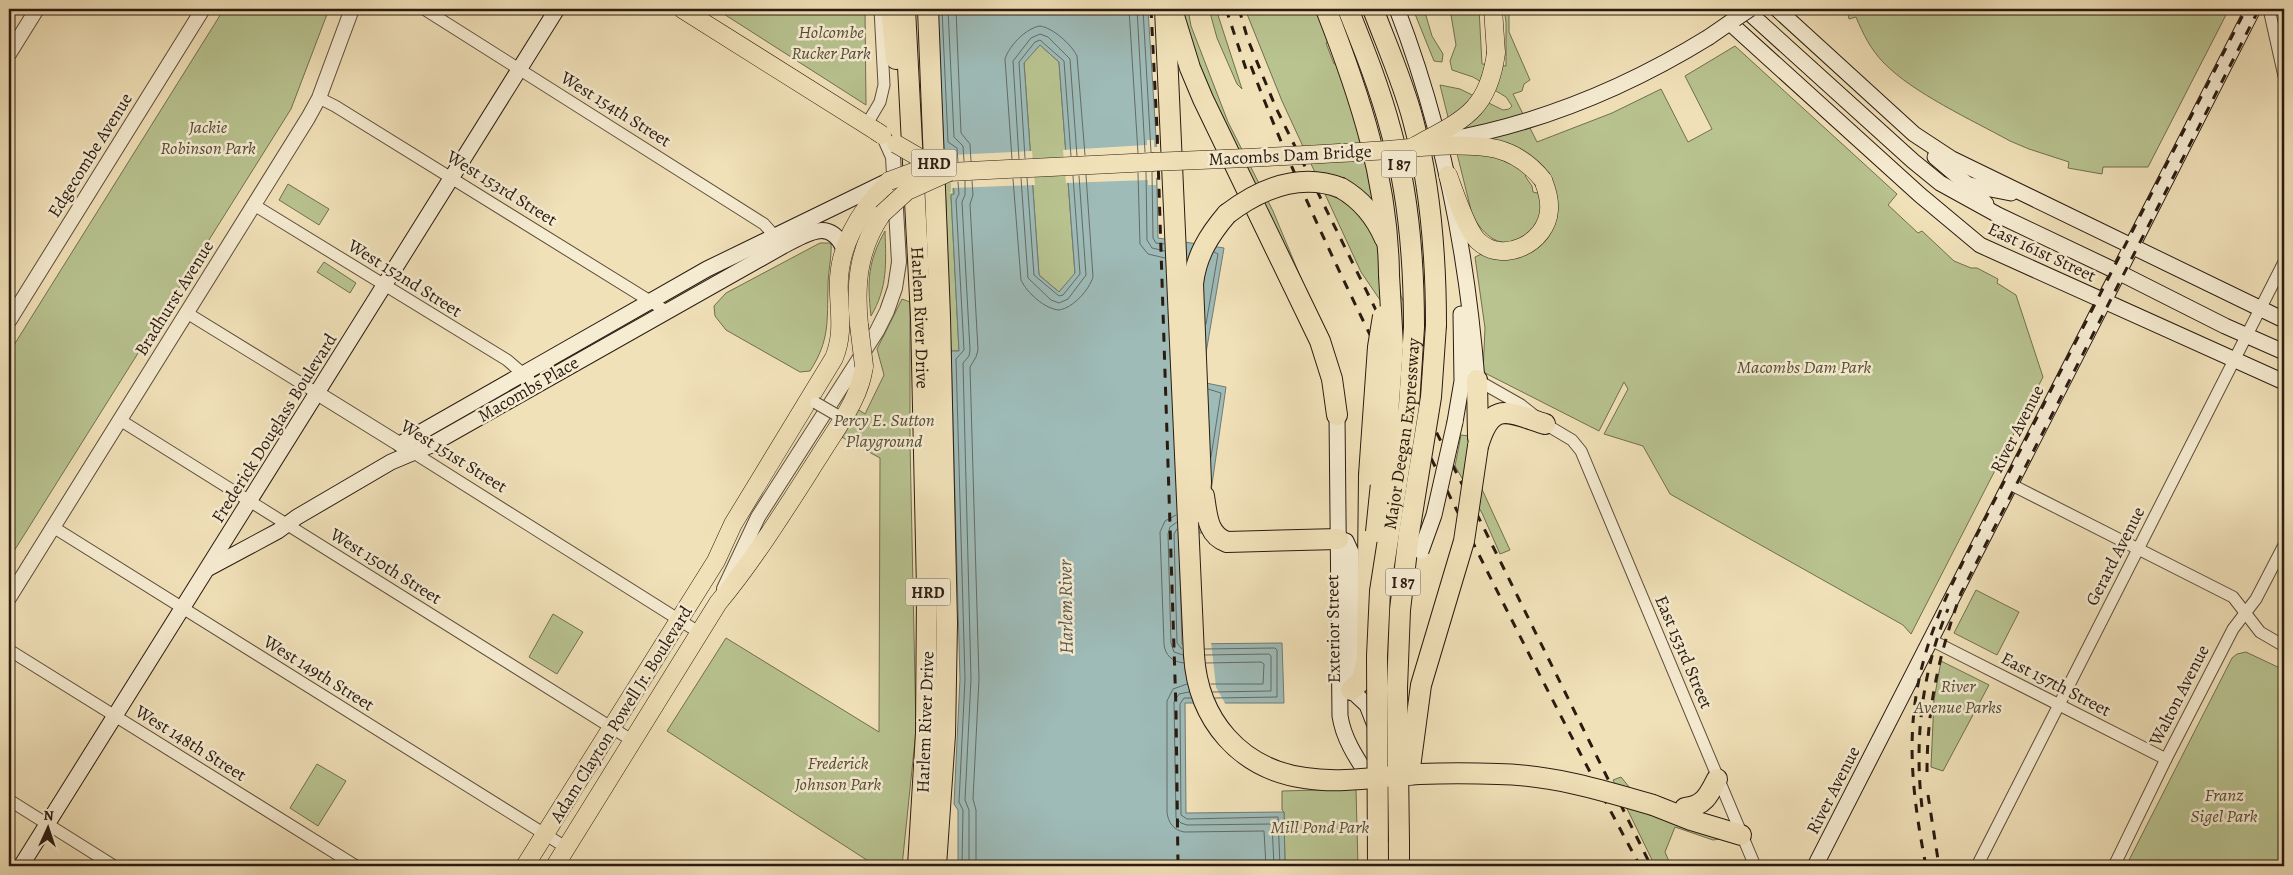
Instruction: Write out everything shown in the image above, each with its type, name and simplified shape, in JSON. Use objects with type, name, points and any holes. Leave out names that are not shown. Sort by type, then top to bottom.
[{"type":"highway","points":[[891,9],[895,56],[913,128]]},
{"type":"highway","name":"Harlem River Drive","points":[[905,9],[913,128],[931,317],[947,658],[945,735],[936,866]]},
{"type":"highway","name":"Harlem River Drive","points":[[918,866],[928,662],[931,317],[928,9]]},
{"type":"highway","points":[[1165,9],[1194,655],[1196,679],[1202,698],[1213,720],[1232,743],[1248,756],[1276,771],[1305,778],[1326,780],[1419,774]]},
{"type":"highway","points":[[1172,9],[1190,68],[1320,341],[1332,379],[1337,415]]},
{"type":"highway","points":[[1326,9],[1342,50],[1374,151],[1387,221],[1393,346],[1373,558],[1380,591]]},
{"type":"highway","name":"Major Deegan Expressway","points":[[1348,9],[1382,98],[1401,173],[1411,252],[1414,327],[1413,366],[1406,424],[1380,591],[1377,656],[1378,866]]},
{"type":"highway","name":"Major Deegan Expressway","points":[[1373,9],[1408,102],[1422,159],[1433,246],[1436,325],[1432,398],[1409,533],[1400,610],[1397,688],[1400,866]]},
{"type":"highway","points":[[1389,250],[1373,217],[1359,201],[1341,188],[1318,182],[1294,182],[1260,193],[1237,207],[1219,224],[1208,238],[1197,261],[1192,289],[1201,482],[1199,516],[1204,662],[1212,696],[1226,721],[1252,747],[1269,757],[1305,768],[1419,774],[1498,774],[1547,778],[1593,787],[1737,827]]},
{"type":"highway","points":[[1345,691],[1362,680],[1367,660],[1369,475],[1378,348],[1389,275]]},
{"type":"highway","points":[[1399,842],[1421,685],[1464,541],[1481,423],[1477,380]]},
{"type":"highway","points":[[1481,423],[1494,416],[1508,414],[1545,424]]},
{"type":"highway","points":[[1201,482],[1208,520],[1214,534],[1228,542],[1338,540]]},
{"type":"highway","points":[[1688,814],[1704,801],[1717,779]]},
{"type":"main road","name":"Frederick Douglass Boulevard","points":[[21,866],[557,9]]},
{"type":"main road","points":[[684,9],[896,144],[915,166],[882,214]]},
{"type":"main road","points":[[1397,9],[1428,96],[1448,176],[1470,305],[1477,380]]},
{"type":"main road","points":[[1414,147],[1464,118],[1476,107],[1488,88],[1496,53],[1493,9]]},
{"type":"main road","name":"Macombs Dam Bridge","points":[[949,172],[1374,151],[1414,147],[1512,126],[1576,105],[1653,70],[1709,37],[1750,9]]},
{"type":"main road","points":[[1777,9],[1914,134],[1934,155],[1968,185],[1993,213]]},
{"type":"main road","name":"River Avenue","points":[[1815,866],[2130,246],[2253,9]]},
{"type":"main road","name":"East 161st Street","points":[[1737,17],[1932,178],[1993,213],[2118,272],[2246,336],[2284,352]]},
{"type":"main road","name":"East 161st Street","points":[[1737,17],[1957,226],[1988,250],[2284,382]]},
{"type":"main road","points":[[1914,134],[1952,159],[2284,320]]},
{"type":"main road","points":[[884,185],[896,161],[896,144]]},
{"type":"main road","points":[[1414,147],[1495,149],[1519,158],[1533,168],[1543,180],[1548,194],[1550,210],[1543,229],[1535,239],[1523,247],[1501,251],[1482,245],[1473,236],[1448,176]]},
{"type":"main road","name":"Macombs Place","points":[[208,568],[287,524],[391,462],[429,446],[666,311],[779,240],[884,185],[915,166],[949,172]]},
{"type":"main road","name":"Adam Clayton Powell Jr. Boulevard","points":[[555,866],[718,603],[737,580],[773,527],[838,417],[858,390],[864,366],[857,291],[859,266],[870,236],[882,214],[907,190],[949,172]]},
{"type":"main road","points":[[1932,178],[2003,191],[2036,201]]},
{"type":"main road","points":[[1932,178],[1957,226]]},
{"type":"main road","name":"Adam Clayton Powell Jr. Boulevard","points":[[526,866],[716,561],[733,524],[813,401],[840,344],[842,329],[838,282],[844,250],[858,218],[884,185]]},
{"type":"main road","name":"Macombs Place","points":[[400,444],[708,269],[779,240],[824,230],[838,238],[844,250]]},
{"type":"main road","points":[[1387,784],[1387,665],[1389,637],[1398,605],[1421,552],[1434,515],[1461,391],[1463,357],[1457,235]]},
{"type":"main road","points":[[1337,415],[1338,540]]},
{"type":"main road","name":"Exterior Street","points":[[1338,540],[1346,541],[1351,552],[1345,691],[1341,723],[1346,738],[1388,806]]},
{"type":"main road","name":"Exterior Street","points":[[1345,691],[1362,698],[1370,712],[1387,784],[1388,866]]},
{"type":"street","points":[[9,52],[37,9]]},
{"type":"street","name":"Edgecombe Avenue","points":[[9,321],[203,9]]},
{"type":"street","name":"Bradhurst Avenue","points":[[9,598],[319,98],[352,9]]},
{"type":"street","name":"West 154th Street","points":[[424,9],[764,224],[779,240]]},
{"type":"street","name":"Adam Clayton Powell Jr. Boulevard","points":[[684,9],[877,130],[885,139],[893,157],[898,281],[887,311],[877,330],[758,517],[718,603]]},
{"type":"street","points":[[867,124],[880,102],[884,85],[880,9]]},
{"type":"street","points":[[2269,9],[2284,76]]},
{"type":"street","name":"West 153rd Street","points":[[319,98],[452,177],[666,311]]},
{"type":"street","name":"West 152nd Street","points":[[254,205],[506,360],[534,385]]},
{"type":"street","name":"Gerard Avenue","points":[[1977,866],[2284,262]]},
{"type":"street","name":"West 151st Street","points":[[186,313],[400,444],[700,633]]},
{"type":"street","points":[[1477,380],[1521,405],[1545,424]]},
{"type":"street","points":[[813,401],[838,417]]},
{"type":"street","name":"West 150th Street","points":[[120,420],[633,741]]},
{"type":"street","name":"East 153rd Street","points":[[1545,424],[1572,440],[1581,451],[1737,827],[1755,866]]},
{"type":"street","points":[[2010,484],[2139,548],[2233,598],[2260,632],[2284,646]]},
{"type":"street","points":[[758,517],[773,527]]},
{"type":"street","name":"Adam Clayton Powell Jr. Boulevard","points":[[716,561],[741,529],[758,517]]},
{"type":"street","name":"West 149th Street","points":[[53,527],[567,848]]},
{"type":"street","name":"Walton Avenue","points":[[2114,866],[2166,759],[2233,629],[2256,599],[2284,545]]},
{"type":"street","name":"East 157th Street","points":[[1931,640],[2166,759]]},
{"type":"street","name":"West 148th Street","points":[[9,650],[356,866]]},
{"type":"street","points":[[9,800],[114,866]]},
{"type":"green space","name":"Jackie Robinson Park","points":[[224,9],[329,9],[291,109],[9,559],[9,353]]},
{"type":"green space","name":"Holcombe Rucker Park","points":[[716,9],[865,9],[866,105]]},
{"type":"green space","points":[[1175,9],[1188,9],[1191,26],[1228,122],[1273,211],[1308,295],[1201,82]]},
{"type":"green space","points":[[1209,9],[1216,9],[1242,89],[1237,84],[1217,38]]},
{"type":"green space","points":[[1245,9],[1317,9],[1329,40],[1326,43],[1334,64],[1354,57],[1396,249],[1401,296],[1407,308],[1404,335],[1361,272],[1282,101]]},
{"type":"green space","points":[[1413,9],[1424,9],[1432,36],[1443,54],[1442,62],[1434,61]]},
{"type":"green space","name":"Macombs Dam Park","points":[[1450,9],[1479,9],[1482,64],[1506,66],[1506,22],[1504,9],[1517,9],[1509,13],[1509,32],[1530,80],[1524,84],[1522,91],[1513,94],[1537,142],[1612,113],[1661,89],[1688,142],[1712,129],[1685,76],[1735,46],[1897,194],[1888,205],[1918,233],[1922,231],[1954,261],[1971,268],[1977,268],[1998,279],[1997,283],[2016,295],[2043,377],[1911,634],[1903,625],[1670,494],[1643,446],[1604,434],[1628,389],[1624,382],[1599,431],[1483,372],[1485,328],[1475,257],[1484,253],[1514,257],[1533,249],[1548,234],[1553,225],[1557,198],[1546,172],[1539,163],[1525,176],[1532,186],[1533,192],[1541,194],[1540,212],[1535,226],[1527,237],[1517,242],[1505,243],[1493,239],[1482,229],[1472,214],[1440,85],[1460,89],[1503,110],[1509,109],[1512,106],[1506,97],[1473,77],[1452,70],[1450,61],[1456,45]]},
{"type":"green space","points":[[1847,9],[2229,9],[2148,167],[2103,167],[2102,174],[2068,168],[2069,162],[2010,141],[1911,85],[1879,58],[1868,42],[1856,17],[1849,19]]},
{"type":"green space","points":[[1040,45],[1059,62],[1075,274],[1059,292],[1039,275],[1024,62]]},
{"type":"green space","points":[[944,150],[952,150],[954,194],[951,195],[959,351],[951,351]]},
{"type":"green space","points":[[288,184],[329,209],[319,225],[279,200]]},
{"type":"green space","points":[[885,231],[885,275],[877,305],[871,316],[870,272],[875,252]]},
{"type":"green space","points":[[820,243],[831,243],[826,330],[821,350],[810,371],[800,372],[726,330],[715,316],[714,306],[726,293]]},
{"type":"green space","points":[[324,262],[356,283],[350,293],[317,272]]},
{"type":"green space","name":"Frederick Johnson Park","points":[[902,299],[910,302],[910,442],[916,731],[902,866],[876,866],[667,731],[726,638],[879,732],[880,458],[838,435],[856,408],[865,414],[884,375],[877,349]]},
{"type":"green space","points":[[1461,435],[1486,438],[1480,485],[1510,550],[1500,554],[1482,513],[1455,466]]},
{"type":"green space","name":"River Avenue Parks","points":[[1976,590],[2019,612],[1997,655],[1954,633]]},
{"type":"green space","points":[[553,614],[583,632],[557,674],[529,657]]},
{"type":"green space","name":"Franz Sigel Park","points":[[2246,652],[2284,670],[2284,866],[2126,866],[2232,658],[2237,654]]},
{"type":"green space","name":"River Avenue Parks","points":[[1941,661],[1989,685],[1943,771],[1931,767],[1934,700]]},
{"type":"green space","points":[[317,764],[346,781],[318,826],[290,808]]},
{"type":"green space","points":[[1621,777],[1630,788],[1666,799],[1677,822],[1720,839],[1713,840],[1675,827],[1665,852],[1671,866],[1655,866],[1613,780]]},
{"type":"green space","name":"Mill Pond Park","points":[[1356,789],[1358,866],[1285,866],[1282,791]]},
{"type":"water","name":"Harlem River","points":[[937,9],[1148,9],[1156,137],[1158,238],[1224,248],[1201,382],[1226,387],[1205,533],[1179,533],[1182,644],[1282,643],[1284,703],[1185,703],[1186,813],[1284,812],[1285,866],[958,866],[958,810],[954,804],[960,679],[951,351],[959,351],[951,195],[954,194],[952,150],[944,150]],"holes":[[[1040,45],[1059,62],[1075,273],[1059,292],[1039,275],[1024,63]]]},
{"type":"pier","points":[[1147,140],[1154,140],[1154,147],[1159,147],[1160,177],[1156,178],[1156,185],[1148,185],[1148,180],[1066,183],[1063,150],[1147,145]]},
{"type":"pier","points":[[943,151],[951,151],[951,155],[1032,151],[1035,185],[952,188],[952,193],[949,193],[951,192],[950,152]]},
{"type":"pier","points":[[1211,641],[1216,687],[1226,705],[1197,705],[1186,642]]},
{"type":"railway","points":[[1151,9],[1157,128],[1176,709],[1178,866]]},
{"type":"railway","points":[[1226,9],[1248,75]]},
{"type":"railway","points":[[1239,9],[1248,40],[1276,108],[1651,866]]},
{"type":"railway","points":[[1926,866],[1918,823],[1912,747],[1914,711],[1929,641],[1943,604],[1962,564],[2246,9]]},
{"type":"railway","points":[[1927,772],[1929,725],[1936,681],[1946,638],[1961,593],[2259,9]]},
{"type":"railway","points":[[1251,66],[1290,162],[1355,304],[1530,656],[1640,866]]},
{"type":"railway","points":[[1922,807],[1919,757],[1922,706],[1932,657],[1948,609]]},
{"type":"railway","points":[[1928,795],[1939,866]]},
{"type":"park label","name":"Percy E. Sutton Playground","points":[[884,430]]}]
